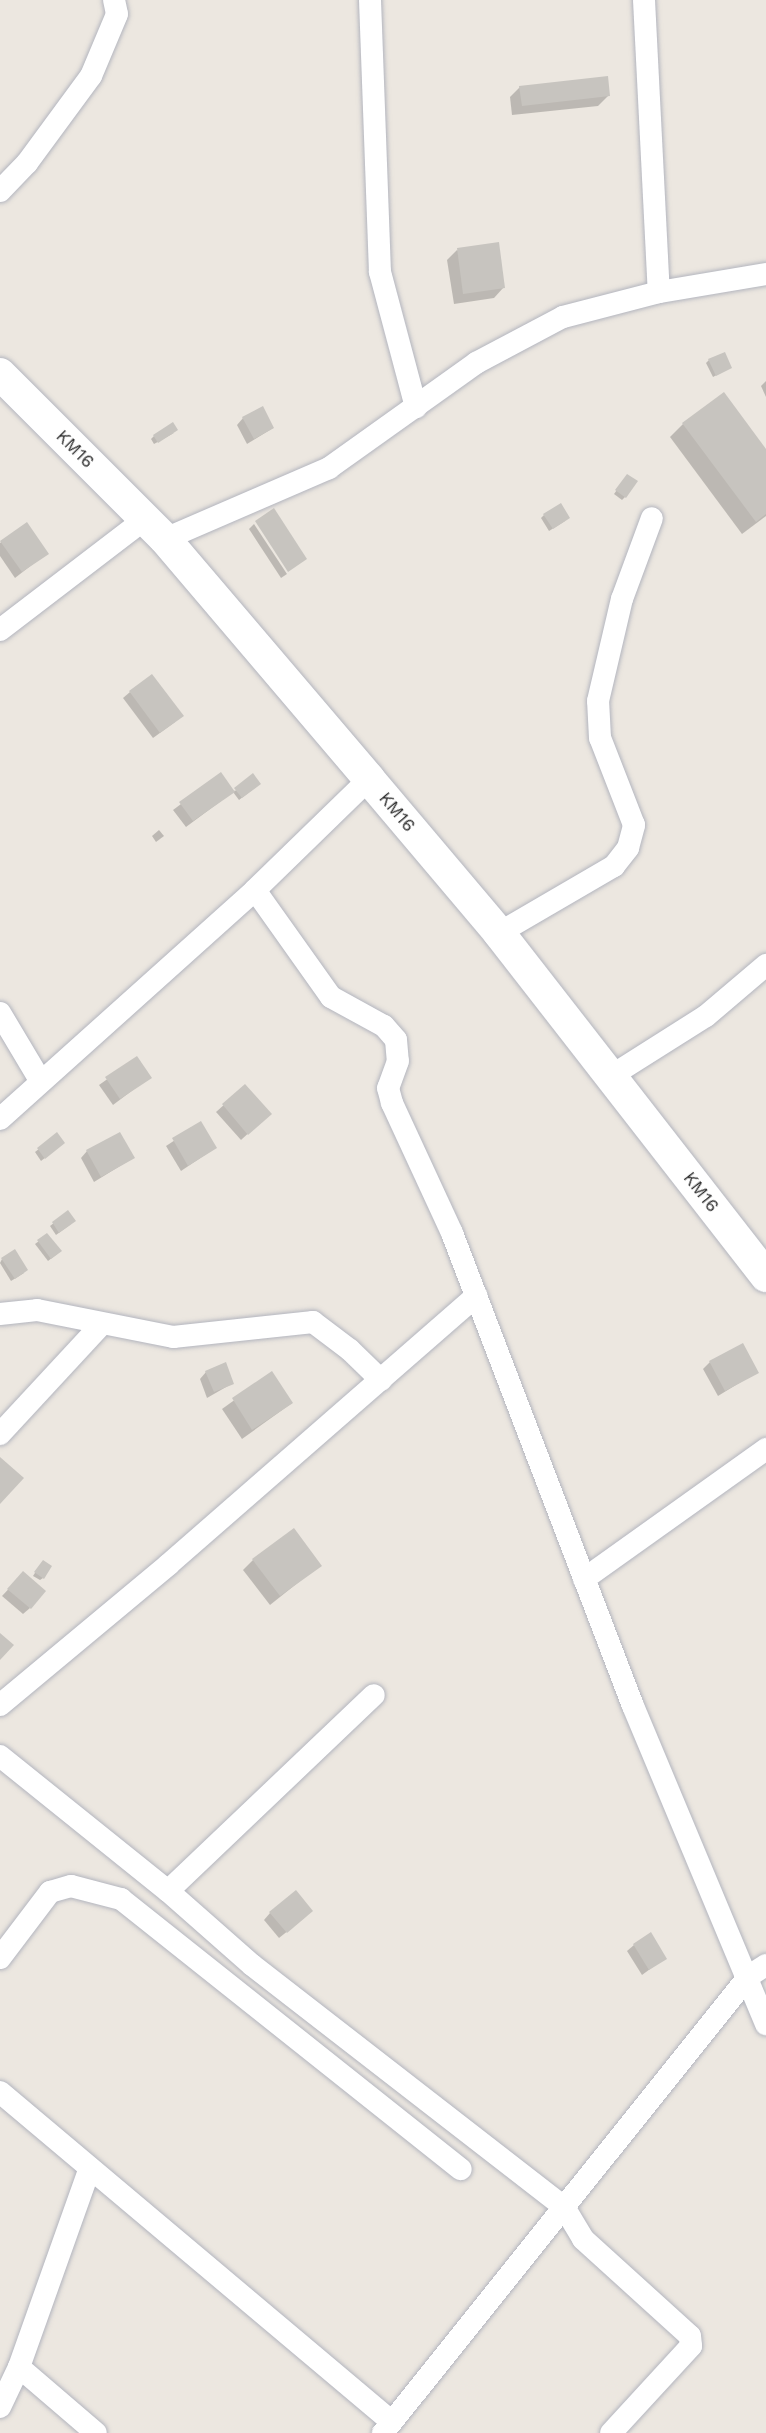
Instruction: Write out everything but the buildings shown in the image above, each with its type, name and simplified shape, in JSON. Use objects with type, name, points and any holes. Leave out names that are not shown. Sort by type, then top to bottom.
[{"type":"street","points":[[0,191],[27,164],[92,76],[117,14],[114,0]]},
{"type":"street","points":[[370,0],[380,272],[416,406]]},
{"type":"street","points":[[644,0],[659,292]]},
{"type":"street","points":[[0,630],[155,529],[328,468],[476,363],[526,334],[563,317],[659,292],[766,273]]},
{"type":"street","name":"KM16","points":[[5,388],[155,529],[369,778],[499,933],[766,1275]]},
{"type":"street","points":[[499,933],[614,866],[628,848],[634,825],[600,738],[598,701],[622,599],[652,518]]},
{"type":"street","points":[[0,1119],[40,1080],[255,890],[369,778]]},
{"type":"street","points":[[255,890],[331,997],[384,1026],[396,1040],[398,1061],[388,1088],[392,1102],[452,1233],[584,1579],[697,1864],[757,1970],[766,2024]]},
{"type":"street","points":[[612,1076],[706,1017],[766,965]]},
{"type":"street","points":[[0,1013],[40,1080]]},
{"type":"street","points":[[0,1705],[476,1296]]},
{"type":"street","points":[[0,1314],[37,1310],[101,1325],[172,1337],[313,1322],[350,1350],[381,1380]]},
{"type":"street","points":[[0,1434],[101,1325]]},
{"type":"street","points":[[584,1579],[766,1449]]},
{"type":"street","points":[[168,1891],[374,1695]]},
{"type":"street","points":[[0,1756],[168,1891],[252,1965],[564,2207],[583,2239],[655,2301],[692,2341],[611,2433]]},
{"type":"street","points":[[0,1958],[50,1892],[71,1886],[121,1899],[461,2169]]},
{"type":"street","points":[[0,2092],[388,2427],[757,1970]]},
{"type":"street","points":[[0,2407],[19,2367],[90,2168]]},
{"type":"street","points":[[19,2367],[96,2433]]}]
